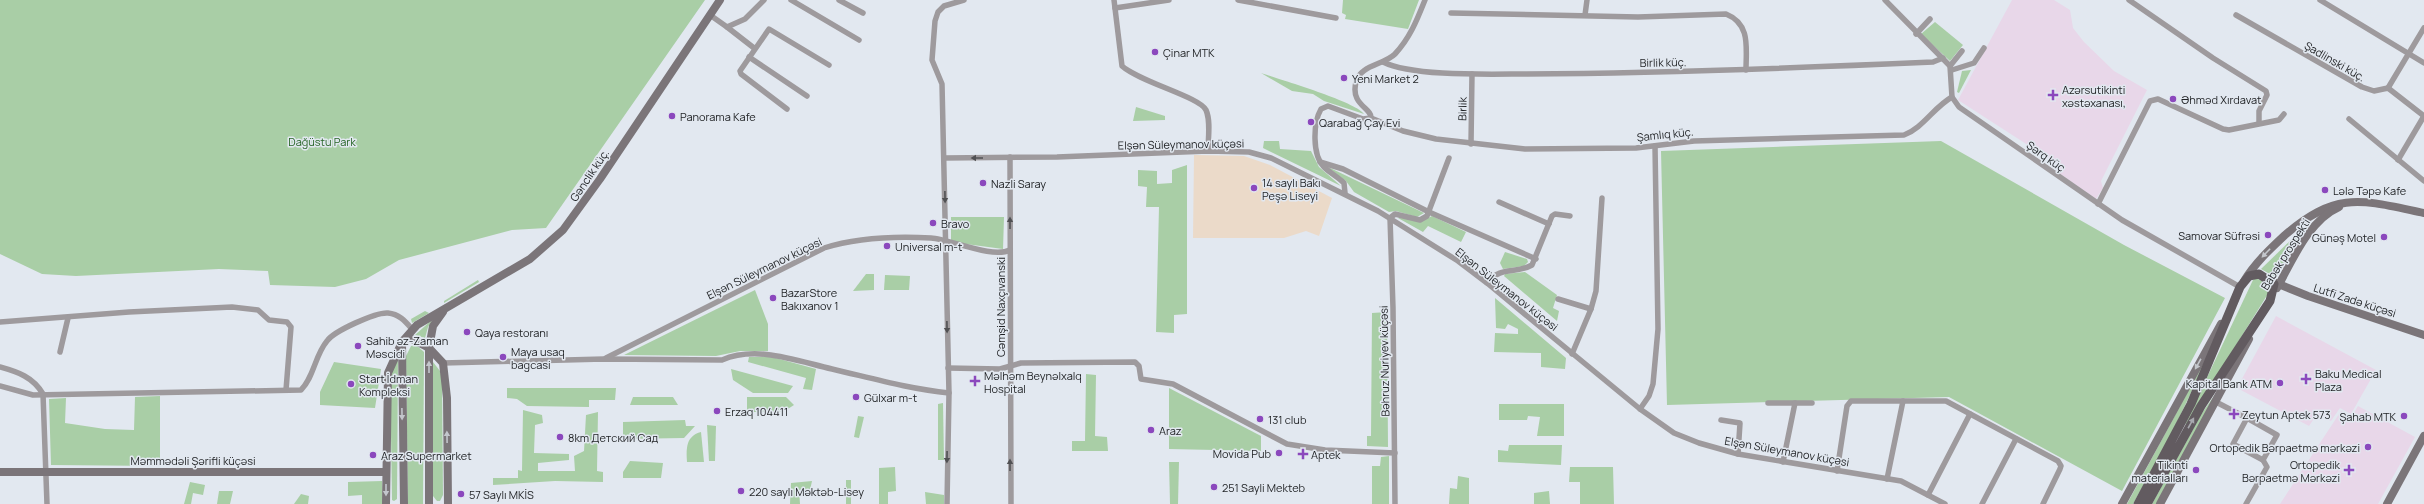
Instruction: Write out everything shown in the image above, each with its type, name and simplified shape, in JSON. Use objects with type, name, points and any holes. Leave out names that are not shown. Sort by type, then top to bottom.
[{"type":"main road","name":"Gənclik küç.","points":[[415,327],[530,259],[563,230],[600,179],[720,0]]},
{"type":"main road","points":[[2362,202],[2424,213]]},
{"type":"main road","name":"Babək prospekti","points":[[2122,504],[2242,284],[2258,262],[2293,229],[2311,215],[2328,206],[2339,203],[2362,202]]},
{"type":"main road","name":"Babək prospekti","points":[[2160,504],[2270,301],[2275,283],[2305,240],[2327,214],[2337,208],[2362,202]]},
{"type":"main road","points":[[2293,229],[2303,230],[2305,240]]},
{"type":"main road","name":"Babək prospekti","points":[[2242,284],[2249,276],[2256,274],[2275,283]]},
{"type":"main road","name":"Lutfi Zadə küçəsi","points":[[2275,283],[2424,335]]},
{"type":"main road","name":"Babək prospekti","points":[[2147,504],[2195,397],[2231,306]]},
{"type":"main road","points":[[429,504],[430,348],[433,326],[440,314],[448,308]]},
{"type":"main road","name":"Babək prospekti","points":[[2138,504],[2201,406],[2259,321]]},
{"type":"main road","points":[[386,504],[387,379],[389,366],[402,342],[415,327]]},
{"type":"main road","points":[[402,342],[410,338],[430,348],[443,363],[447,398],[448,504]]},
{"type":"main road","points":[[402,342],[404,504]]},
{"type":"main road","points":[[2387,504],[2424,436]]},
{"type":"main road","name":"Məmmədəli Şərifli küçəsi","points":[[0,472],[386,472]]},
{"type":"street","points":[[727,27],[745,19],[764,0]]},
{"type":"street","points":[[791,0],[859,40]]},
{"type":"street","points":[[839,0],[863,13]]},
{"type":"street","points":[[946,504],[949,393],[942,84],[932,56],[935,21],[938,12],[944,3],[964,0]]},
{"type":"street","points":[[1114,0],[1119,53],[1122,66],[1153,84],[1194,99],[1203,106],[1208,121],[1208,151]]},
{"type":"street","points":[[1115,8],[1169,0]]},
{"type":"street","points":[[1238,0],[1336,18]]},
{"type":"street","points":[[1371,118],[1370,113],[1357,100],[1356,81],[1366,69],[1383,62],[1395,54],[1410,34],[1424,0]]},
{"type":"street","points":[[1585,15],[1587,0]]},
{"type":"street","points":[[1886,0],[1916,34],[1943,58],[1951,68]]},
{"type":"street","points":[[2130,0],[2213,58],[2266,91],[2267,95],[2259,111],[2258,123]]},
{"type":"street","points":[[2320,0],[2424,63]]},
{"type":"street","points":[[1451,14],[1659,17],[1726,14],[1732,16],[1745,31],[1746,70]]},
{"type":"street","points":[[710,15],[754,48]]},
{"type":"street","name":"Şadlinski küç.","points":[[2236,15],[2362,87],[2374,91],[2388,88]]},
{"type":"street","points":[[1916,34],[1930,19]]},
{"type":"street","points":[[2398,160],[2424,116],[2388,88],[2424,28]]},
{"type":"street","points":[[787,108],[741,74],[740,71],[768,29],[772,29],[829,65]]},
{"type":"street","points":[[1951,68],[1974,63],[1984,48]]},
{"type":"street","points":[[1952,97],[1951,68],[1962,51]]},
{"type":"street","points":[[749,57],[807,96]]},
{"type":"street","name":"Birlik küç.","points":[[1383,62],[1398,68],[1472,74],[1746,70],[1933,62],[1943,58]]},
{"type":"street","name":"Birlik","points":[[1471,144],[1472,74]]},
{"type":"street","name":"Şamlıq küç.","points":[[1319,162],[1316,140],[1317,118],[1321,109],[1328,106],[1363,119],[1371,118],[1418,135],[1471,144],[1547,149],[1655,146],[1694,141],[1904,135],[1914,129],[1938,105],[1952,97]]},
{"type":"street","name":"Şərq küç","points":[[1952,97],[1964,110],[2098,204],[2242,284]]},
{"type":"street","points":[[2098,204],[2150,101],[2158,99],[2223,129],[2229,130],[2279,120],[2284,114]]},
{"type":"street","points":[[2349,119],[2424,181]]},
{"type":"street","points":[[1640,409],[1649,396],[1653,384],[1658,329],[1655,146]]},
{"type":"street","name":"Elşən Süleymanov küçəsi","points":[[944,158],[1208,151],[1249,152],[1271,158],[1345,193],[1390,218],[1487,283],[1640,409],[1682,437],[1738,454],[1905,483],[1945,504]]},
{"type":"street","name":"Cəmşid Naxçıvanski","points":[[1010,157],[1011,504]]},
{"type":"street","points":[[1390,218],[1397,214],[1422,220],[1429,212],[1449,158]]},
{"type":"street","points":[[1319,162],[1344,183],[1345,193]]},
{"type":"street","points":[[1319,162],[1343,169],[1429,212],[1536,259]]},
{"type":"street","points":[[1572,354],[1591,309],[1596,291],[1602,198]]},
{"type":"street","points":[[1499,202],[1549,224]]},
{"type":"street","points":[[1487,283],[1498,272],[1527,268],[1536,259],[1549,224],[1555,214],[1570,216]]},
{"type":"street","name":"Bəhruz Nuriyev küçəsi","points":[[1390,218],[1395,504]]},
{"type":"street","name":"Elşən Süleymanov küçəsi","points":[[604,359],[824,248],[856,239],[933,238],[959,246],[998,252],[1010,250]]},
{"type":"street","points":[[1558,300],[1591,309]]},
{"type":"street","points":[[0,322],[68,318],[129,312],[232,307],[258,310],[266,319],[287,322],[291,327],[288,349],[286,390]]},
{"type":"street","points":[[0,386],[33,395],[302,390],[322,346],[336,332],[378,314],[387,313],[399,316],[415,327]]},
{"type":"street","points":[[60,352],[68,318]]},
{"type":"street","name":"Elşən Süleymanov küçəsi","points":[[443,363],[604,359],[722,360],[740,354],[769,355],[923,391],[949,393]]},
{"type":"street","points":[[948,368],[1000,369],[1021,362],[1135,362],[1139,366],[1141,379],[1173,384],[1287,444],[1324,450],[1395,453]]},
{"type":"street","points":[[0,367],[23,374],[38,386],[43,394],[47,504]]},
{"type":"street","points":[[1887,479],[1903,401]]},
{"type":"street","points":[[1837,471],[1850,402],[1946,402],[2060,463],[2060,469],[2043,504]]},
{"type":"street","points":[[2216,402],[2277,435],[2263,460]]},
{"type":"street","points":[[1768,403],[1812,403]]},
{"type":"street","points":[[1783,462],[1795,403]]},
{"type":"street","points":[[1928,495],[1970,414]]},
{"type":"street","points":[[2246,504],[2267,467],[2263,460],[2233,444],[2247,418]]},
{"type":"street","points":[[1722,420],[1740,423],[1738,454]]},
{"type":"street","points":[[1982,504],[2016,440]]},
{"type":"shaded area","name":"Azərsutikinti xəstəxanası,","points":[[2012,0],[2054,0],[2070,10],[2073,28],[2084,42],[2114,71],[2147,90],[2101,181],[2103,188],[2096,199],[2056,171],[2059,165],[1958,100]]},
{"type":"shaded area","name":"14 saylı Bakı Peşə Liseyi","points":[[1194,155],[1244,156],[1270,165],[1332,198],[1319,236],[1306,231],[1284,238],[1193,238]]},
{"type":"shaded area","name":"Baku Medical Plaza","points":[[2276,316],[2376,370],[2351,414],[2340,408],[2331,421],[2317,414],[2309,426],[2237,388]]},
{"type":"shaded area","name":"Ortopedik Bərpaetmə Mərkəzi","points":[[2358,406],[2415,437],[2378,504],[2280,504],[2341,411],[2352,416]]},
{"type":"green space","name":"Dağüstu Park","points":[[0,0],[705,0],[546,228],[512,230],[399,260],[366,279],[335,287],[270,285],[268,271],[219,269],[76,276],[42,274],[0,254]]},
{"type":"green space","points":[[1343,0],[1419,0],[1408,29],[1345,19],[1346,15],[1342,13]]},
{"type":"green space","points":[[1935,22],[1963,45],[1950,61],[1921,34]]},
{"type":"green space","points":[[1971,70],[1959,93],[1957,92],[1962,71]]},
{"type":"green space","points":[[1261,73],[1333,97],[1358,109],[1364,114],[1324,101],[1313,94],[1292,91]]},
{"type":"green space","points":[[1136,107],[1165,116],[1165,120],[1133,121]]},
{"type":"green space","points":[[1264,141],[1279,141],[1280,149],[1311,151],[1319,167],[1341,186],[1263,148]]},
{"type":"green space","points":[[1941,141],[2124,245],[2225,298],[2122,491],[1949,397],[1667,405],[1661,151]]},
{"type":"green space","points":[[1187,165],[1187,314],[1174,315],[1174,333],[1156,332],[1159,207],[1146,207],[1147,187],[1138,186],[1138,170],[1157,171],[1157,184],[1172,183],[1172,170]]},
{"type":"green space","points":[[1326,166],[1424,213],[1417,217],[1396,211],[1389,212],[1354,192],[1346,181]]},
{"type":"green space","points":[[1432,216],[1466,232],[1461,242],[1428,226],[1423,232],[1398,218],[1401,217],[1420,222]]},
{"type":"green space","points":[[951,217],[1004,217],[1003,249],[951,242]]},
{"type":"green space","points":[[2294,237],[2298,240],[2277,276],[2275,277],[2261,269]]},
{"type":"green space","points":[[1505,252],[1527,259],[1528,262],[1524,266],[1503,269],[1500,263]]},
{"type":"green space","points":[[1525,272],[1557,295],[1553,308],[1559,311],[1557,321],[1504,276],[1505,274]]},
{"type":"green space","points":[[866,274],[874,274],[874,290],[853,291]]},
{"type":"green space","points":[[885,275],[910,276],[909,290],[884,290]]},
{"type":"green space","points":[[2256,278],[2270,285],[2271,289],[2187,424],[2185,424],[2253,280]]},
{"type":"green space","points":[[478,280],[479,282],[444,303],[444,301]]},
{"type":"green space","points":[[755,290],[768,324],[768,351],[740,351],[716,356],[624,355]]},
{"type":"green space","points":[[1495,298],[1566,358],[1565,369],[1541,367],[1541,353],[1494,352],[1495,333],[1518,334],[1518,329],[1508,324],[1505,329],[1496,328]]},
{"type":"green space","points":[[425,311],[429,313],[412,323],[411,319]]},
{"type":"green space","points":[[1387,312],[1388,447],[1367,446],[1367,436],[1371,436],[1372,313]]},
{"type":"green space","points":[[434,318],[428,327],[425,338],[415,335]]},
{"type":"green space","points":[[416,345],[424,352],[423,504],[408,504],[406,356],[411,346]]},
{"type":"green space","points":[[398,357],[397,499],[394,501],[392,500],[390,372]]},
{"type":"green space","points":[[749,357],[772,357],[816,369],[812,390],[803,389],[806,378],[748,362]]},
{"type":"green space","points":[[2205,360],[2180,415],[2152,469],[2133,504],[2127,504]]},
{"type":"green space","name":"Start İdman Kompleksi","points":[[334,362],[381,369],[375,408],[320,405],[320,392]]},
{"type":"green space","points":[[433,362],[440,371],[442,378],[443,495],[440,501],[437,501],[433,496]]},
{"type":"green space","points":[[731,369],[793,386],[788,393],[753,393],[733,380]]},
{"type":"green space","points":[[1086,374],[1096,375],[1095,436],[1107,437],[1108,451],[1072,451],[1072,441],[1085,441]]},
{"type":"green space","points":[[2221,386],[2156,504],[2152,504],[2202,413]]},
{"type":"green space","points":[[507,388],[616,388],[615,400],[589,400],[589,407],[527,406],[517,399],[507,398]]},
{"type":"green space","points":[[1169,388],[1261,436],[1261,451],[1169,449]]},
{"type":"green space","points":[[160,396],[160,466],[51,465],[49,399],[66,398],[65,423],[105,429],[134,430],[135,397]]},
{"type":"green space","points":[[633,397],[673,397],[678,405],[630,405]]},
{"type":"green space","points":[[747,397],[786,397],[794,405],[783,412],[747,412]]},
{"type":"green space","points":[[943,403],[944,460],[938,460],[938,404]]},
{"type":"green space","points":[[1499,404],[1564,404],[1564,436],[1537,436],[1540,417],[1528,416],[1527,420],[1499,420]]},
{"type":"green space","points":[[523,410],[542,415],[543,423],[535,425],[534,453],[569,454],[569,460],[538,463],[538,471],[575,471],[574,456],[584,451],[586,415],[598,412],[597,471],[603,472],[603,482],[555,481],[493,485],[493,478],[518,478],[518,470],[522,471]]},
{"type":"green space","points":[[858,416],[864,417],[859,438],[854,437]]},
{"type":"green space","points":[[685,420],[686,426],[695,426],[684,438],[623,439],[623,422]]},
{"type":"green space","points":[[707,425],[716,426],[715,461],[709,461]]},
{"type":"green space","points":[[701,432],[704,462],[687,462],[688,443],[692,436]]},
{"type":"green space","points":[[1509,445],[1562,445],[1561,465],[1498,462],[1498,450],[1508,451]]},
{"type":"green space","points":[[1389,456],[1389,504],[1372,504],[1372,466],[1380,466],[1381,457]]},
{"type":"green space","points":[[630,461],[663,463],[661,478],[623,478],[623,472]]},
{"type":"green space","points":[[1169,462],[1179,462],[1178,504],[1170,504]]},
{"type":"green space","points":[[895,467],[896,491],[888,492],[888,504],[879,504],[879,468]]},
{"type":"green space","points":[[1570,467],[1613,467],[1614,504],[1580,504],[1580,482],[1569,482]]},
{"type":"green space","points":[[1458,476],[1469,478],[1469,504],[1449,504],[1450,488],[1457,489]]},
{"type":"green space","points":[[846,480],[851,480],[851,504],[846,504]]},
{"type":"green space","points":[[382,481],[383,504],[362,504],[362,495],[348,496],[348,482]]},
{"type":"green space","points":[[812,481],[810,490],[799,490],[800,504],[790,504],[791,483]]},
{"type":"green space","points":[[190,482],[205,485],[203,495],[193,493],[191,504],[184,504]]},
{"type":"green space","points":[[219,491],[233,491],[230,504],[217,504]]},
{"type":"green space","points":[[1549,491],[1550,504],[1534,504],[1534,493]]},
{"type":"green space","points":[[925,492],[944,495],[944,504],[926,504]]},
{"type":"green space","points":[[301,494],[309,496],[308,504],[294,504]]},
{"type":"place","name":"Çinar MTK","points":[[1155,52]]},
{"type":"place","name":"Yeni Market 2","points":[[1344,78]]},
{"type":"place","name":"Azərsutikinti xəstəxanası,","points":[[2053,95]]},
{"type":"place","name":"Əhməd Xırdavat","points":[[2173,99]]},
{"type":"place","name":"Panorama Kafe","points":[[672,116]]},
{"type":"place","name":"Qarabağ Çay Evi","points":[[1311,122]]},
{"type":"place","name":"Nazli Saray","points":[[983,183]]},
{"type":"place","name":"14 saylı Bakı Peşə Liseyi","points":[[1254,188]]},
{"type":"place","name":"Lələ Təpə Kafe","points":[[2325,190]]},
{"type":"place","name":"Bravo","points":[[933,223]]},
{"type":"place","name":"Samovar Süfrəsi","points":[[2268,235]]},
{"type":"place","name":"Günəş Motel","points":[[2384,237]]},
{"type":"place","name":"Universal m-t","points":[[887,246]]},
{"type":"place","name":"BazarStore Bakıxanov 1","points":[[773,298]]},
{"type":"place","name":"Qaya restoranı","points":[[467,332]]},
{"type":"place","name":"Sahib əz-Zaman Məscidi","points":[[358,346]]},
{"type":"place","name":"Maya usaq bagcasi","points":[[503,357]]},
{"type":"place","name":"Baku Medical Plaza","points":[[2306,379]]},
{"type":"place","name":"Məlhəm Beynəlxalq Hospital","points":[[975,381]]},
{"type":"place","name":"Kapital Bank ATM","points":[[2280,383]]},
{"type":"place","name":"Start İdman Kompleksi","points":[[351,384]]},
{"type":"place","name":"Gülxar m-t","points":[[856,397]]},
{"type":"place","name":"Erzaq 104411","points":[[717,411]]},
{"type":"place","name":"Zeytun Aptek 573","points":[[2234,414]]},
{"type":"place","name":"Şahab MTK","points":[[2404,416]]},
{"type":"place","name":"131 club","points":[[1260,419]]},
{"type":"place","name":"Araz","points":[[1151,430]]},
{"type":"place","name":"8km Детский Сад","points":[[560,437]]},
{"type":"place","name":"Ortopedik Bərpaetmə mərkəzi","points":[[2368,447]]},
{"type":"place","name":"Movida Pub","points":[[1279,453]]},
{"type":"place","name":"Aptek","points":[[1303,454]]},
{"type":"place","name":"Araz Supermarket","points":[[373,455]]},
{"type":"place","name":"Tikinti materialları","points":[[2196,470]]},
{"type":"place","name":"Ortopedik Bərpaetmə Mərkəzi","points":[[2349,470]]},
{"type":"place","name":"251 Sayli Mekteb","points":[[1214,487]]},
{"type":"place","name":"220 saylı Məktəb-Lisey","points":[[741,491]]},
{"type":"place","name":"57 Saylı MKİS","points":[[461,494]]}]
